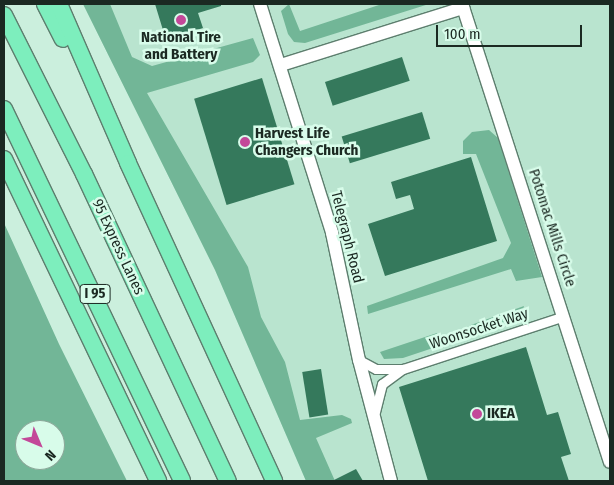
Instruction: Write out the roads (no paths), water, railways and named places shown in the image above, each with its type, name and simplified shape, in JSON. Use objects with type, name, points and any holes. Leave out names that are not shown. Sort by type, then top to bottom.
[{"type":"highway","points":[[45,4],[128,163]]},
{"type":"highway","points":[[59,4],[128,163],[274,481]]},
{"type":"highway","name":"95 Express Lanes","points":[[4,14],[84,174],[228,481]]},
{"type":"highway","name":"I 95","points":[[4,108],[182,481]]},
{"type":"highway","points":[[4,159],[158,481]]},
{"type":"highway","points":[[4,169],[30,212]]},
{"type":"highway","points":[[114,388],[146,481]]},
{"type":"street","name":"Telegraph Road","points":[[260,4],[281,65],[332,233],[359,360],[391,481]]},
{"type":"street","points":[[281,65],[463,6]]},
{"type":"street","name":"Potomac Mills Circle","points":[[463,6],[610,462]]},
{"type":"street","name":"Woonsocket Way","points":[[359,360],[376,369],[402,369],[564,316]]},
{"type":"street","name":"Woonsocket Way","points":[[374,417],[380,386],[402,369]]},
{"type":"place","name":"National Tire and Battery","points":[[181,20]]},
{"type":"place","name":"Harvest Life Changers Church","points":[[245,142]]},
{"type":"place","name":"IKEA","points":[[477,414]]}]
